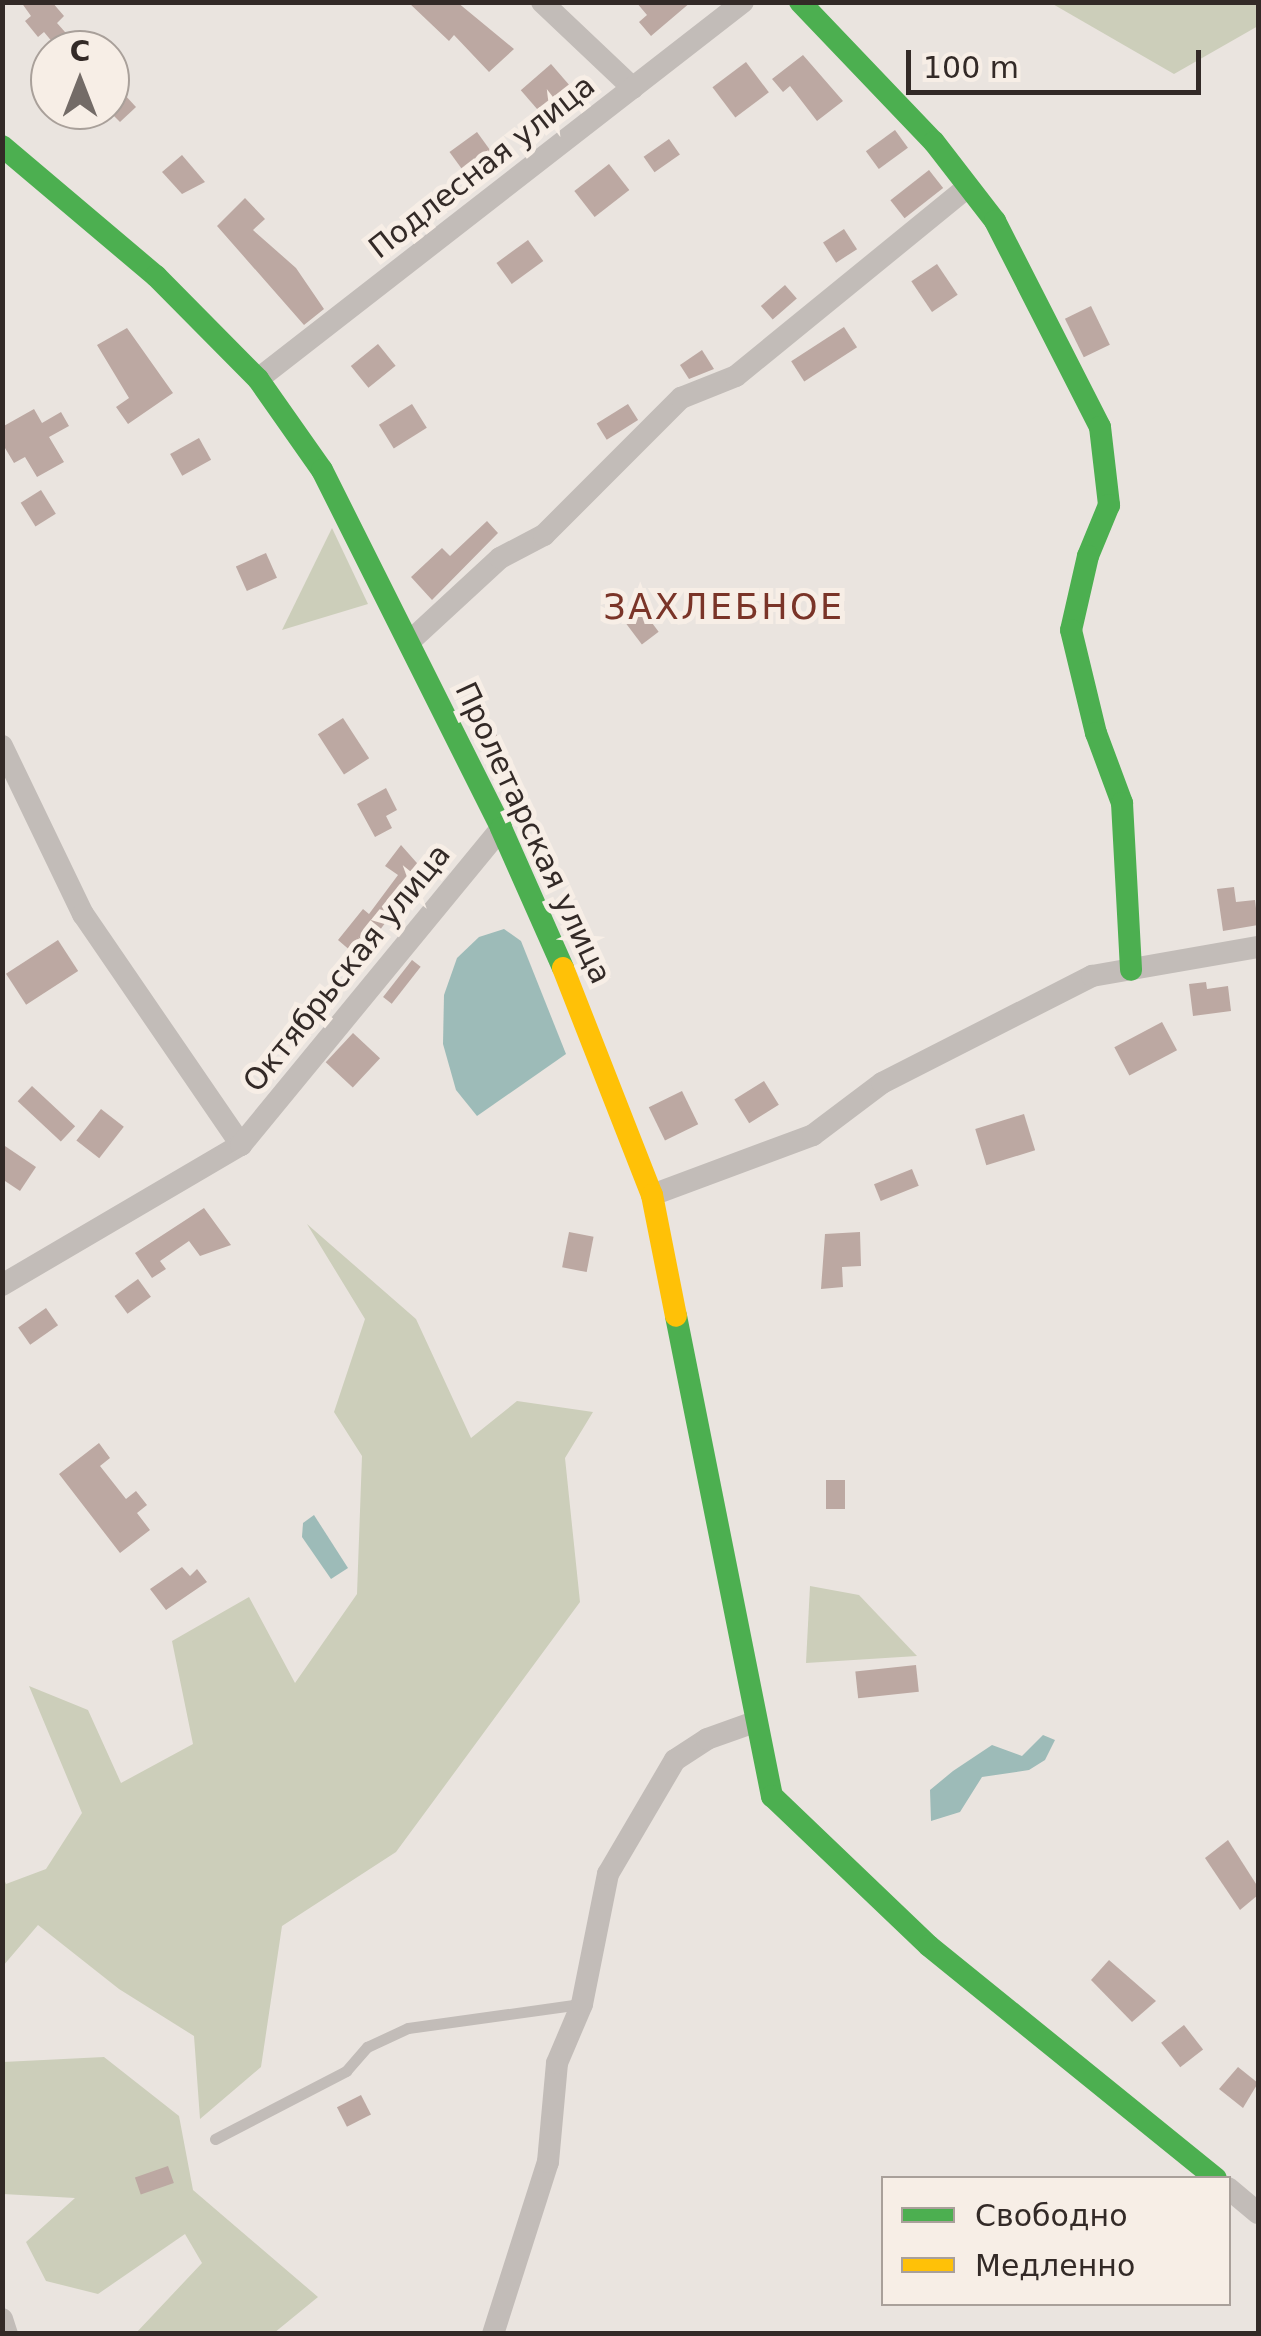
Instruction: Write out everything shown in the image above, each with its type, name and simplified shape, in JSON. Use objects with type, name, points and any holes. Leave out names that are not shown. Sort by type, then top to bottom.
[{"type":"street","points":[[542,2],[633,88]]},
{"type":"street","name":"Подлесная улица","points":[[258,379],[742,2]]},
{"type":"street","points":[[800,2],[995,221],[1086,400],[1108,463],[1108,506],[1088,556],[1072,630],[1096,732],[1122,803],[1132,970]]},
{"type":"street","name":"Пролетарская улица","points":[[2,146],[156,276],[258,379],[322,470],[500,828],[610,1076],[652,1195],[746,1683],[772,1796],[929,1946],[1214,2176]]},
{"type":"street","points":[[409,642],[500,558],[544,535],[682,398],[736,376],[968,187]]},
{"type":"street","name":"Октябрьская улица","points":[[2,746],[83,914],[241,1145]]},
{"type":"street","name":"Октябрьская улица","points":[[2,1285],[241,1145],[500,828]]},
{"type":"street","points":[[652,1195],[813,1135],[882,1082],[1092,976],[1258,947]]},
{"type":"street","points":[[493,2334],[548,2162],[557,2062],[582,2004],[608,1874],[675,1760],[707,1740],[755,1722]]},
{"type":"street","points":[[1231,2190],[1258,2212]]},
{"type":"street","points":[[2,2319],[7,2334]]},
{"type":"lane","points":[[215,2138],[346,2071],[367,2047],[408,2028],[582,2004]]},
{"type":"green space","points":[[1051,3],[1258,3],[1258,26],[1174,74]]},
{"type":"green space","points":[[332,528],[368,604],[282,630]]},
{"type":"green space","points":[[307,1224],[416,1319],[471,1438],[517,1401],[593,1412],[565,1458],[580,1602],[396,1852],[282,1926],[261,2067],[200,2119],[194,2036],[119,1989],[38,1925],[3,1966],[3,1877],[6,1884],[46,1869],[82,1813],[29,1686],[88,1710],[121,1783],[193,1744],[172,1641],[249,1597],[295,1683],[357,1594],[362,1456],[334,1412],[365,1319]]},
{"type":"green space","points":[[810,1586],[859,1595],[917,1656],[806,1663]]},
{"type":"green space","points":[[104,2057],[179,2116],[193,2190],[318,2297],[274,2333],[136,2333],[202,2263],[185,2234],[98,2294],[46,2281],[26,2242],[75,2198],[3,2194],[3,2062]]},
{"type":"water","points":[[504,929],[521,941],[566,1054],[477,1116],[456,1090],[443,1044],[444,995],[457,958],[479,937]]},
{"type":"water","points":[[314,1515],[348,1568],[331,1579],[302,1537],[303,1523]]},
{"type":"water","points":[[1043,1735],[1055,1740],[1045,1760],[1029,1770],[982,1777],[960,1812],[931,1821],[930,1790],[953,1771],[992,1745],[1022,1756]]},
{"type":"building","points":[[21,2],[52,2],[64,16],[57,23],[63,30],[32,30],[25,21],[31,16]]},
{"type":"building","points":[[408,2],[457,2],[514,49],[489,72],[454,35],[449,41]]},
{"type":"building","points":[[636,2],[691,2],[651,36],[639,22],[647,15]]},
{"type":"building","points":[[803,55],[843,101],[817,121],[790,86],[783,92],[772,79]]},
{"type":"building","points":[[746,62],[769,92],[735,118],[712,87]]},
{"type":"building","points":[[551,64],[577,94],[547,120],[521,90]]},
{"type":"building","points":[[895,130],[908,148],[879,169],[866,151]]},
{"type":"building","points":[[477,132],[496,158],[468,178],[449,152]]},
{"type":"building","points":[[669,139],[680,155],[655,172],[644,157]]},
{"type":"building","points":[[182,155],[205,182],[182,194],[162,172]]},
{"type":"building","points":[[609,164],[629,190],[595,217],[574,191]]},
{"type":"building","points":[[929,170],[943,188],[905,218],[890,200]]},
{"type":"building","points":[[245,198],[265,219],[253,230],[296,268],[324,309],[304,325],[217,226]]},
{"type":"building","points":[[844,229],[857,249],[836,263],[823,243]]},
{"type":"building","points":[[528,240],[543,261],[512,284],[496,263]]},
{"type":"building","points":[[937,264],[958,295],[932,312],[911,281]]},
{"type":"building","points":[[785,285],[797,299],[773,320],[761,306]]},
{"type":"building","points":[[1091,306],[1110,345],[1084,357],[1065,319]]},
{"type":"building","points":[[844,327],[857,347],[804,381],[791,361]]},
{"type":"building","points":[[127,328],[173,393],[128,424],[116,407],[129,398],[97,345]]},
{"type":"building","points":[[378,344],[396,366],[368,388],[351,366]]},
{"type":"building","points":[[702,350],[714,369],[689,379],[680,365]]},
{"type":"building","points":[[412,404],[427,428],[394,448],[379,425]]},
{"type":"building","points":[[628,404],[638,420],[607,440],[597,424]]},
{"type":"building","points":[[34,409],[42,423],[61,412],[69,426],[49,437],[64,462],[37,477],[25,457],[14,463],[2,443],[2,427]]},
{"type":"building","points":[[199,438],[211,460],[182,476],[170,454]]},
{"type":"building","points":[[41,490],[56,514],[35,526],[21,503]]},
{"type":"building","points":[[487,521],[498,533],[432,600],[411,577],[442,548],[450,556]]},
{"type":"building","points":[[266,553],[277,578],[247,591],[236,566]]},
{"type":"building","points":[[643,611],[659,632],[642,644],[626,624]]},
{"type":"building","points":[[483,708],[499,739],[482,748],[466,717]]},
{"type":"building","points":[[343,718],[369,758],[344,775],[318,734]]},
{"type":"building","points":[[386,788],[397,810],[386,816],[392,828],[375,837],[357,804]]},
{"type":"building","points":[[401,845],[424,871],[359,958],[338,940],[363,909],[369,914],[398,875],[385,866]]},
{"type":"building","points":[[1234,887],[1236,902],[1255,900],[1258,925],[1223,931],[1217,889]]},
{"type":"building","points":[[58,940],[78,971],[26,1005],[6,974]]},
{"type":"building","points":[[412,960],[421,967],[392,1004],[383,997]]},
{"type":"building","points":[[1206,982],[1207,989],[1228,986],[1231,1011],[1193,1016],[1189,984]]},
{"type":"building","points":[[1162,1022],[1177,1050],[1129,1076],[1114,1047]]},
{"type":"building","points":[[353,1033],[380,1058],[353,1087],[326,1062]]},
{"type":"building","points":[[764,1081],[779,1105],[749,1123],[734,1100]]},
{"type":"building","points":[[32,1086],[75,1126],[61,1142],[18,1101]]},
{"type":"building","points":[[682,1091],[698,1124],[665,1140],[649,1107]]},
{"type":"building","points":[[101,1109],[124,1127],[99,1158],[76,1141]]},
{"type":"building","points":[[1024,1114],[1035,1150],[986,1165],[975,1129]]},
{"type":"building","points":[[2,1144],[36,1167],[20,1191],[2,1179]]},
{"type":"building","points":[[912,1169],[919,1186],[881,1201],[874,1184]]},
{"type":"building","points":[[204,1208],[231,1245],[200,1256],[189,1241],[160,1261],[166,1269],[152,1278],[135,1253]]},
{"type":"building","points":[[569,1232],[594,1237],[587,1272],[562,1267]]},
{"type":"building","points":[[860,1232],[861,1266],[842,1267],[843,1287],[821,1289],[825,1234]]},
{"type":"building","points":[[138,1279],[151,1297],[127,1314],[115,1296]]},
{"type":"building","points":[[46,1308],[58,1325],[30,1345],[18,1328]]},
{"type":"building","points":[[99,1443],[110,1458],[100,1466],[126,1499],[136,1491],[147,1505],[137,1513],[150,1530],[120,1553],[59,1474]]},
{"type":"building","points":[[826,1480],[845,1480],[845,1509],[826,1509]]},
{"type":"building","points":[[182,1567],[190,1576],[197,1569],[207,1582],[166,1610],[150,1589]]},
{"type":"building","points":[[916,1665],[919,1692],[858,1698],[855,1671]]},
{"type":"building","points":[[1228,1840],[1258,1887],[1258,1895],[1240,1910],[1205,1858]]},
{"type":"building","points":[[1109,1960],[1156,2001],[1132,2022],[1091,1980]]},
{"type":"building","points":[[1184,2025],[1203,2049],[1180,2067],[1161,2043]]},
{"type":"building","points":[[1238,2067],[1258,2083],[1243,2108],[1219,2089]]},
{"type":"building","points":[[361,2095],[371,2115],[347,2127],[337,2107]]},
{"type":"building","points":[[168,2166],[174,2183],[141,2194],[135,2177]]},
{"type":"traffic: fast","points":[[800,2],[934,142],[995,221],[1100,427],[1109,505],[1088,556],[1071,630],[1096,733],[1122,803],[1131,970]]},
{"type":"traffic: fast","points":[[2,146],[156,276],[258,379],[322,470],[501,828],[563,968]]},
{"type":"traffic: fast","points":[[676,1316],[772,1796],[929,1946],[1214,2176]]},
{"type":"traffic: slow","points":[[563,968],[652,1195],[676,1316]]},
{"type":"district","name":"ЗАХЛЕБНОЕ","points":[[724,607]]}]
